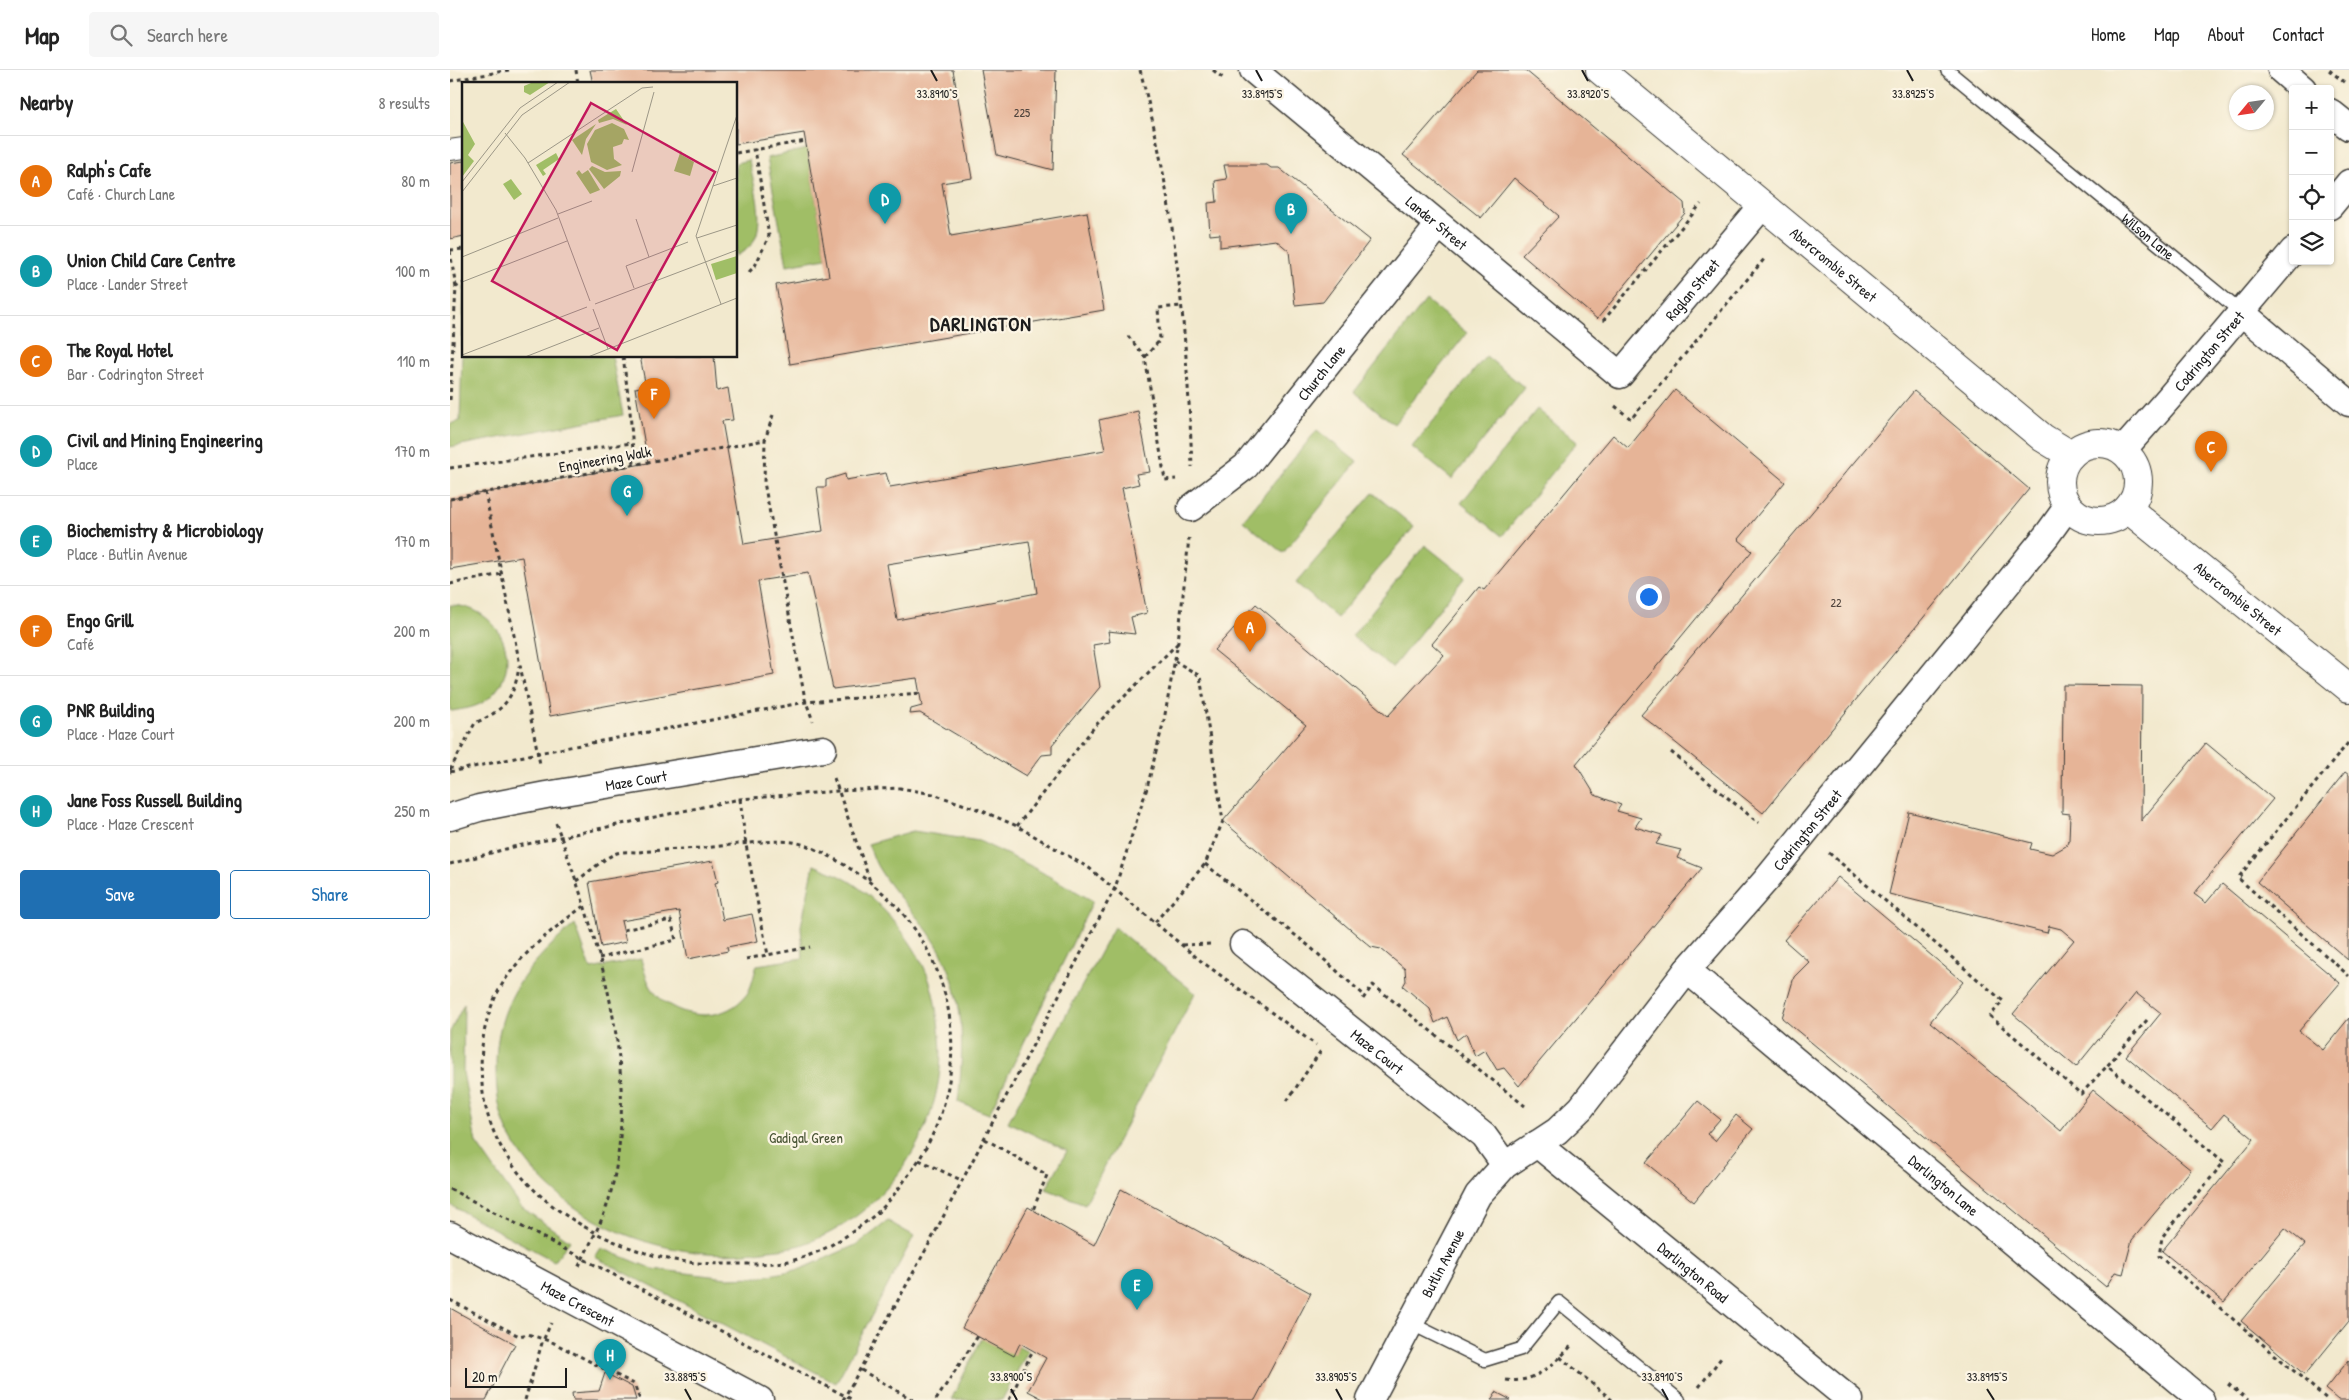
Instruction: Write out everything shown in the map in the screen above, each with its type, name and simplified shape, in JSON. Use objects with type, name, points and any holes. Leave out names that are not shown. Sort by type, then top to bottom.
[{"type":"street","name":"Lander Street","points":[[1253,70],[1620,375]]},
{"type":"street","name":"Abercrombie Street","points":[[1600,70],[2043,438],[2070,455]]},
{"type":"street","points":[[2281,70],[2298,85]]},
{"type":"street","points":[[2334,115],[2349,127]]},
{"type":"street","points":[[2334,201],[2349,183]]},
{"type":"street","name":"Raglan Street","points":[[1620,375],[1763,205]]},
{"type":"street","name":"Church Lane","points":[[1191,508],[1246,466],[1439,224]]},
{"type":"street","name":"Codrington Street","points":[[2122,450],[2289,256]]},
{"type":"street","name":"Wilson Lane","points":[[2241,312],[2349,403]]},
{"type":"street","points":[[2090,444],[2112,445],[2122,450],[2132,460],[2138,472],[2137,492],[2128,509],[2120,516],[2098,521],[2086,520],[2068,506],[2063,496],[2060,480],[2064,464],[2070,455],[2090,444]]},
{"type":"street","name":"Codrington Street","points":[[1537,1144],[1557,1131],[1581,1108],[1687,970],[1766,880],[2041,543],[2068,506]]},
{"type":"street","name":"Abercrombie Street","points":[[2128,509],[2349,688]]},
{"type":"street","name":"Maze Court","points":[[450,817],[479,808],[546,795],[823,749]]},
{"type":"street","name":"Maze Court","points":[[1243,944],[1484,1136],[1505,1165]]},
{"type":"street","name":"Darlington Lane","points":[[1687,970],[2201,1400]]},
{"type":"street","name":"Butlin Avenue","points":[[1370,1400],[1468,1211],[1491,1179],[1505,1165],[1537,1144]]},
{"type":"street","name":"Darlington Road","points":[[1537,1144],[1850,1400]]},
{"type":"street","name":"Maze Crescent","points":[[450,1235],[760,1400]]},
{"type":"lane","name":"Wilson Lane","points":[[1948,70],[2241,312]]},
{"type":"lane","points":[[1410,1323],[1486,1360],[1522,1349],[1559,1302],[1679,1400]]},
{"type":"path","points":[[450,81],[509,70]]},
{"type":"path","points":[[844,1398],[963,1181],[1115,888],[1147,788],[1178,642],[1191,508],[1192,470],[1188,368],[1166,180],[1140,70]]},
{"type":"path","points":[[2329,70],[2349,87]]},
{"type":"path","points":[[738,153],[806,141]]},
{"type":"path","points":[[749,272],[755,266],[769,236],[755,149]]},
{"type":"path","points":[[1598,327],[1701,204]]},
{"type":"path","points":[[450,250],[456,287],[450,400]]},
{"type":"path","points":[[1639,409],[1765,258]]},
{"type":"path","points":[[456,287],[462,284]]},
{"type":"path","points":[[1145,357],[1160,340],[1158,308],[1182,306]]},
{"type":"path","points":[[1128,336],[1145,357],[1165,480]]},
{"type":"path","points":[[623,358],[634,465]]},
{"type":"path","points":[[773,416],[765,440],[764,482],[806,702],[871,882]]},
{"type":"path","name":"Engineering Walk","points":[[450,499],[765,440]]},
{"type":"path","points":[[450,468],[632,443]]},
{"type":"path","points":[[485,492],[546,795],[585,905],[613,1010],[620,1075],[617,1158],[609,1199],[596,1233],[576,1273]]},
{"type":"path","points":[[450,584],[502,574]]},
{"type":"path","points":[[1017,826],[1095,726],[1178,642]]},
{"type":"path","points":[[1155,922],[1206,864],[1223,821],[1200,676],[1175,661]]},
{"type":"path","points":[[450,771],[475,723],[491,716],[504,706],[513,693],[520,662]]},
{"type":"path","points":[[450,771],[806,702],[920,693]]},
{"type":"path","points":[[2348,743],[2238,878],[2349,976]]},
{"type":"path","points":[[1672,752],[1758,823]]},
{"type":"path","points":[[450,864],[561,837],[740,799],[900,788],[933,794],[980,810],[1017,826],[1088,868],[1115,888],[1201,961],[1330,1055],[1345,1026],[1373,985],[1525,1106]]},
{"type":"path","points":[[740,799],[746,845],[768,955]]},
{"type":"path","points":[[576,881],[616,853],[794,842],[830,856],[871,882],[892,900],[912,925],[932,956],[944,990],[951,1022],[952,1050],[947,1097],[934,1131],[919,1160],[899,1189],[875,1215],[831,1245],[792,1261],[711,1264],[666,1258],[622,1245],[559,1213],[530,1187],[501,1147],[491,1123],[483,1096],[480,1066],[482,1037],[490,1010],[504,981],[535,947],[585,905]]},
{"type":"path","points":[[1836,859],[2003,1001],[1990,1016],[2081,1094],[2147,1020]]},
{"type":"path","points":[[1206,864],[1309,946],[1365,996]]},
{"type":"path","points":[[599,958],[676,940],[671,920],[623,930]]},
{"type":"path","points":[[746,959],[810,947]]},
{"type":"path","points":[[1287,1102],[1322,1050]]},
{"type":"path","points":[[2107,1066],[2224,1162],[2162,1237],[2159,1256],[2328,1400]]},
{"type":"path","points":[[985,1139],[1047,1175],[1033,1210]]},
{"type":"path","points":[[919,1160],[963,1181]]},
{"type":"path","points":[[450,1188],[844,1398],[853,1400]]},
{"type":"path","points":[[450,1300],[518,1336],[528,1334],[544,1339],[634,1384],[640,1400]]},
{"type":"path","points":[[525,1400],[544,1339],[554,1316]]},
{"type":"path","points":[[936,1400],[978,1336]]},
{"type":"path","points":[[1009,1400],[1033,1350]]},
{"type":"path","points":[[1560,1358],[1612,1400]]},
{"type":"path","points":[[1695,1393],[1721,1358]]},
{"type":"path","points":[[861,1370],[913,1400]]},
{"type":"green space","points":[[807,149],[826,258],[787,265],[767,158]]},
{"type":"green space","points":[[749,160],[759,217],[755,239],[745,251],[738,255],[738,163]]},
{"type":"green space","points":[[1426,300],[1467,333],[1394,424],[1354,392]]},
{"type":"green space","points":[[462,354],[462,358],[612,358],[623,415],[450,447],[450,424],[460,421]]},
{"type":"green space","points":[[1486,356],[1525,388],[1452,479],[1412,447]]},
{"type":"green space","points":[[1537,409],[1577,442],[1502,536],[1461,503]]},
{"type":"green space","points":[[1317,430],[1357,462],[1283,553],[1243,521]]},
{"type":"green space","points":[[1373,493],[1414,527],[1337,618],[1296,583]]},
{"type":"green space","points":[[1425,545],[1465,577],[1392,668],[1352,636]]},
{"type":"green space","points":[[450,605],[468,608],[484,616],[496,628],[504,642],[507,657],[505,673],[498,688],[485,701],[473,707],[452,711],[450,710]]},
{"type":"green space","points":[[913,831],[979,841],[1029,865],[1093,901],[989,1114],[958,1102],[962,1040],[953,980],[935,942],[887,881],[877,866],[868,844]]},
{"type":"green space","name":"Gadigal Green","points":[[814,865],[849,881],[881,907],[909,941],[923,965],[930,982],[940,1037],[940,1073],[937,1091],[926,1126],[899,1173],[867,1207],[830,1233],[789,1248],[732,1254],[695,1252],[658,1245],[622,1233],[588,1216],[557,1194],[531,1167],[510,1136],[503,1120],[499,1103],[496,1069],[497,1046],[501,1025],[517,987],[529,970],[542,954],[575,924],[591,969],[641,959],[653,991],[671,1006],[682,1011],[706,1015],[728,1010],[747,994],[757,965],[803,958],[801,926]]},
{"type":"green space","points":[[1114,927],[1195,993],[1085,1204],[1046,1189],[1067,1151],[1008,1122]]},
{"type":"green space","points":[[464,1004],[463,1072],[476,1143],[521,1207],[570,1241],[554,1261],[450,1205],[450,1032]]},
{"type":"green space","points":[[888,1221],[914,1236],[836,1383],[595,1257],[601,1248],[653,1269],[727,1278],[759,1277],[801,1269],[858,1244]]},
{"type":"green space","points":[[982,1338],[1014,1355],[1019,1346],[1028,1351],[1002,1400],[951,1400]]},
{"type":"building","points":[[590,70],[953,70],[972,178],[942,183],[951,236],[1087,212],[1104,310],[790,364],[776,285],[829,276],[804,133],[738,144],[738,82],[593,82]]},
{"type":"building","points":[[981,70],[1056,70],[1053,170],[997,155]]},
{"type":"building","points":[[1477,70],[1525,70],[1684,203],[1685,213],[1597,319],[1522,255],[1559,216],[1514,178],[1481,218],[1403,155]]},
{"type":"building","points":[[462,161],[462,236],[450,239],[450,163]]},
{"type":"building","points":[[1224,165],[1267,165],[1271,168],[1279,168],[1370,240],[1323,302],[1295,305],[1289,251],[1276,240],[1220,247],[1220,234],[1210,235],[1208,203],[1217,202],[1215,181],[1227,179]]},
{"type":"building","points":[[640,358],[714,358],[717,391],[728,388],[733,420],[722,421],[744,544],[823,531],[817,487],[826,487],[826,480],[845,474],[846,480],[886,473],[890,487],[1105,450],[1099,420],[1138,411],[1150,472],[1136,474],[1139,484],[1122,488],[1147,613],[1131,617],[1135,634],[1108,631],[1110,642],[1093,645],[1100,687],[1052,745],[1052,754],[1042,755],[1026,776],[920,713],[910,714],[911,709],[922,706],[917,678],[833,689],[808,573],[758,581],[774,675],[550,716],[522,557],[450,569],[450,499],[648,463],[635,388],[649,386],[645,382]],"holes":[[[1029,541],[1037,593],[897,620],[887,564]]]},
{"type":"building","points":[[1675,390],[1785,482],[1738,539],[1752,551],[1576,764],[1595,795],[1621,805],[1617,811],[1641,818],[1635,827],[1662,835],[1656,844],[1681,850],[1677,858],[1702,868],[1519,1086],[1504,1068],[1497,1070],[1485,1050],[1475,1056],[1466,1033],[1457,1040],[1447,1017],[1435,1023],[1430,1009],[1403,986],[1406,981],[1405,969],[1381,949],[1371,947],[1223,821],[1306,725],[1214,650],[1256,604],[1388,716],[1444,655],[1432,644],[1479,587],[1484,590],[1613,435],[1628,448]]},
{"type":"building","points":[[1914,391],[2029,489],[1763,813],[1641,715]]},
{"type":"building","points":[[2063,685],[2142,686],[2141,821],[2206,743],[2273,799],[2194,894],[2206,903],[2222,884],[2340,983],[2299,1031],[2323,1050],[2349,1018],[2349,1321],[2305,1375],[2241,1321],[2305,1244],[2285,1228],[2224,1302],[2162,1251],[2254,1139],[2224,1114],[2212,1128],[2126,1056],[2161,1013],[2136,993],[2076,1067],[2013,1014],[2074,940],[2061,929],[2049,926],[2047,933],[1889,894],[1909,812],[2032,843],[2030,849],[2052,854],[2066,846],[2069,840],[2070,814],[2062,813]]},
{"type":"building","points":[[2345,772],[2349,775],[2348,960],[2257,882]]},
{"type":"building","points":[[713,861],[718,882],[715,883],[723,920],[752,914],[758,941],[727,947],[728,951],[688,959],[679,911],[621,921],[626,942],[601,947],[589,882]]},
{"type":"building","points":[[1838,877],[1963,982],[1930,1022],[2061,1131],[2093,1090],[2191,1170],[2132,1240],[2123,1274],[2115,1272],[2106,1287],[1782,1018],[1794,977],[1809,962],[1784,940]]},
{"type":"building","points":[[1698,1101],[1720,1119],[1707,1134],[1715,1141],[1736,1115],[1753,1129],[1694,1202],[1646,1163]]},
{"type":"building","points":[[1121,1189],[1311,1293],[1255,1400],[1045,1400],[1028,1391],[1046,1358],[1020,1343],[1014,1356],[962,1328],[1028,1207],[1094,1245]]},
{"type":"building","points":[[450,1308],[515,1344],[486,1400],[450,1400]]},
{"type":"building","points":[[2349,1360],[2349,1400],[2338,1400],[2325,1389]]},
{"type":"building","points":[[605,1373],[632,1387],[636,1400],[573,1400],[572,1393],[599,1391]]},
{"type":"building","points":[[1496,1392],[1511,1400],[1491,1400]]},
{"type":"place","name":"Civil and Mining Engineering","points":[[885,224]]},
{"type":"place","name":"Union Child Care Centre","points":[[1291,234]]},
{"type":"place","name":"Engo Grill","points":[[654,419]]},
{"type":"place","name":"The Royal Hotel","points":[[2211,472]]},
{"type":"place","name":"PNR Building","points":[[627,516]]},
{"type":"place","name":"Ralph's Cafe","points":[[1250,652]]},
{"type":"place","name":"Biochemistry & Microbiology","points":[[1137,1310]]},
{"type":"place","name":"Jane Foss Russell Building","points":[[610,1380]]},
{"type":"district","name":"DARLINGTON","points":[[981,323]]}]
